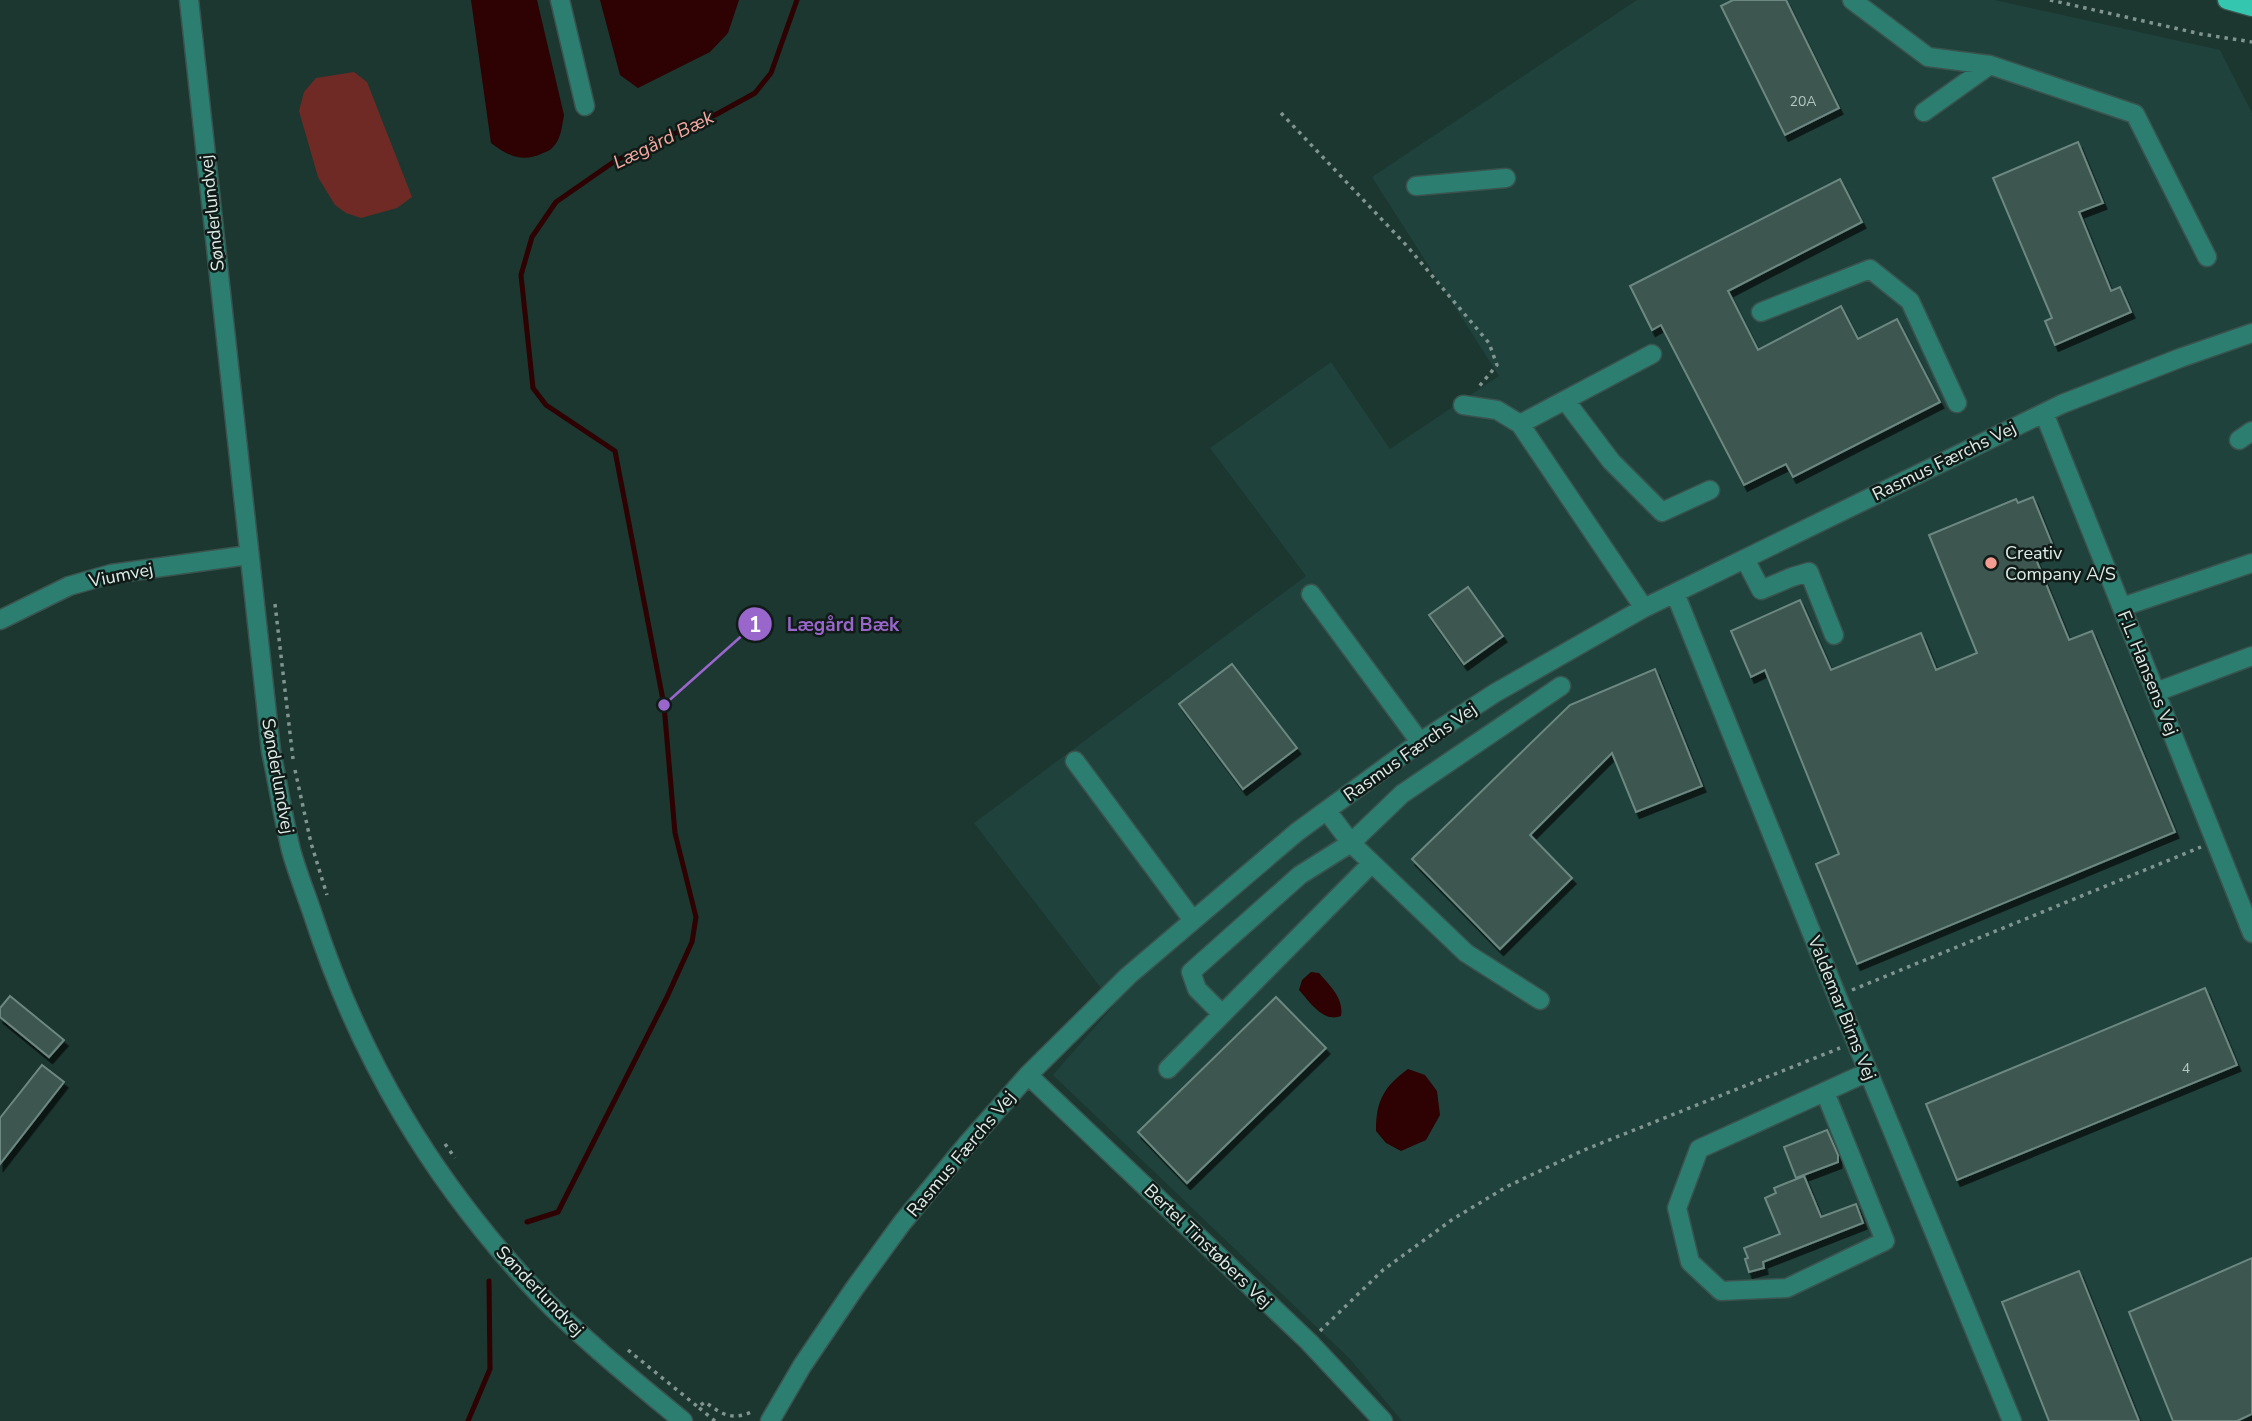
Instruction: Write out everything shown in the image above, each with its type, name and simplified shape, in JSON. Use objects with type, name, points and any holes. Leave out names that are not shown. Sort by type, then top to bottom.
[{"type":"main road","points":[[2227,0],[2252,7]]},
{"type":"street","name":"Sønderlundvej","points":[[189,0],[271,751],[292,851],[328,963],[372,1062],[409,1128],[446,1181],[537,1293],[683,1421]]},
{"type":"street","points":[[560,0],[585,106]]},
{"type":"street","points":[[1852,0],[1928,57],[1990,65],[2135,114],[2207,257]]},
{"type":"street","points":[[1924,112],[1990,65]]},
{"type":"street","points":[[1416,186],[1506,177]]},
{"type":"street","points":[[1761,312],[1870,269],[1910,302],[1957,403]]},
{"type":"street","name":"Rasmus Færchs Vej","points":[[769,1421],[839,1311],[902,1223],[1028,1075],[1128,975],[1192,919],[1275,849],[1420,742],[1495,693],[1644,608],[1945,460],[2062,404],[2252,333]]},
{"type":"street","points":[[1520,424],[1652,354]]},
{"type":"street","points":[[1565,400],[1611,461],[1661,512],[1710,490]]},
{"type":"street","points":[[1463,405],[1497,410],[1520,424],[1644,608]]},
{"type":"street","name":"F.L. Hansens Vej","points":[[2045,414],[2252,933]]},
{"type":"street","name":"Viumvej","points":[[0,620],[69,586],[111,574],[249,555]]},
{"type":"street","points":[[1745,559],[1760,590],[1809,572],[1834,635]]},
{"type":"street","points":[[2123,607],[2252,563]]},
{"type":"street","name":"Valdemar Birns Vej","points":[[1675,593],[1855,1041],[2012,1421]]},
{"type":"street","points":[[1311,594],[1420,742]]},
{"type":"street","points":[[2156,692],[2252,656]]},
{"type":"street","points":[[1222,1014],[1197,989],[1191,972],[1300,875],[1351,842],[1402,794],[1561,686]]},
{"type":"street","points":[[1075,761],[1192,919]]},
{"type":"street","points":[[1327,811],[1351,842],[1466,953],[1540,1000]]},
{"type":"street","points":[[1168,1069],[1372,863]]},
{"type":"street","points":[[1825,1092],[1885,1241],[1787,1288],[1721,1291],[1689,1262],[1677,1208],[1699,1149],[1868,1072]]},
{"type":"street","name":"Bertel Tinstøbers Vej","points":[[1028,1075],[1309,1342],[1383,1421]]},
{"type":"path","points":[[2050,0],[2201,34],[2252,42]]},
{"type":"path","points":[[1281,113],[1407,246],[1489,343],[1497,365],[1463,405]]},
{"type":"path","points":[[274,594],[293,760],[311,844],[330,905]]},
{"type":"path","points":[[1837,996],[2215,842]]},
{"type":"path","points":[[1309,1342],[1383,1270],[1453,1219],[1508,1186],[1584,1150],[1855,1041]]},
{"type":"path","points":[[441,1139],[456,1160]]},
{"type":"path","points":[[624,1346],[698,1407]]},
{"type":"shaded area","points":[[471,0],[537,0],[564,115],[558,140],[548,151],[522,158],[510,155],[491,143]]},
{"type":"shaded area","points":[[600,0],[739,0],[728,33],[710,52],[638,88],[620,75]]},
{"type":"shaded area","points":[[1637,0],[1995,0],[2220,50],[2252,113],[2252,1421],[1402,1421],[1350,1359],[1053,1075],[1114,1005],[974,823],[1306,576],[1210,448],[1331,362],[1390,449],[1499,376],[1372,177]]},
{"type":"shaded area","points":[[354,72],[367,82],[412,197],[397,208],[361,218],[346,213],[335,205],[318,177],[299,111],[304,92],[316,78]]},
{"type":"shaded area","points":[[1311,972],[1319,973],[1335,993],[1341,1016],[1328,1017],[1323,1014],[1299,990],[1302,980]]},
{"type":"shaded area","points":[[1408,1069],[1425,1075],[1437,1091],[1440,1115],[1426,1140],[1401,1151],[1386,1143],[1376,1131],[1376,1120],[1387,1088]]},
{"type":"building","points":[[1733,0],[1786,0],[1839,108],[1785,135],[1721,6]]},
{"type":"building","points":[[2078,142],[2103,203],[2079,212],[2111,291],[2120,287],[2131,312],[2055,345],[2045,321],[2052,318],[1993,178]]},
{"type":"building","points":[[1840,179],[1862,222],[1728,291],[1758,350],[1841,306],[1858,339],[1897,319],[1940,402],[1793,477],[1786,464],[1744,485],[1661,325],[1652,330],[1630,286]]},
{"type":"building","points":[[2033,497],[2054,549],[2035,557],[2069,640],[2092,631],[2175,832],[1857,964],[1816,864],[1839,854],[1765,670],[1751,677],[1731,631],[1800,600],[1831,670],[1921,633],[1936,670],[1977,653],[1929,535],[2016,499],[2018,503]]},
{"type":"building","points":[[1468,587],[1503,636],[1464,664],[1429,615]]},
{"type":"building","points":[[1232,664],[1297,748],[1243,789],[1179,704]]},
{"type":"building","points":[[1655,669],[1702,786],[1636,812],[1612,753],[1530,835],[1572,878],[1500,949],[1412,859],[1570,705]]},
{"type":"building","points":[[2205,988],[2237,1065],[1957,1180],[1926,1104]]},
{"type":"building","points":[[10,996],[64,1040],[49,1057],[0,1017],[0,1008]]},
{"type":"building","points":[[1276,997],[1326,1048],[1187,1183],[1138,1132]]},
{"type":"building","points":[[42,1065],[64,1082],[0,1164],[0,1118]]},
{"type":"building","points":[[1827,1130],[1838,1155],[1838,1162],[1796,1178],[1784,1147]]},
{"type":"building","points":[[1804,1176],[1821,1217],[1856,1204],[1863,1223],[1763,1262],[1764,1268],[1749,1272],[1744,1248],[1780,1234],[1765,1198],[1776,1193],[1774,1188]]},
{"type":"building","points":[[2252,1258],[2252,1414],[2237,1421],[2173,1421],[2129,1312]]},
{"type":"building","points":[[2079,1271],[2139,1421],[2049,1421],[2002,1302]]},
{"type":"waterway","name":"Lægård Bæk","points":[[527,1222],[558,1212],[667,997],[692,942],[696,917],[675,833],[664,705],[615,451],[546,405],[533,388],[521,275],[532,237],[556,202],[615,161],[717,114],[755,93],[771,73],[797,0]]},
{"type":"waterway","name":"Lægård Bæk","points":[[468,1421],[490,1369],[489,1281]]},
{"type":"place","name":"Creativ Company A/S","points":[[1991,563]]},
{"type":"place","name":"Lægård Bæk","points":[[664,705]]}]
